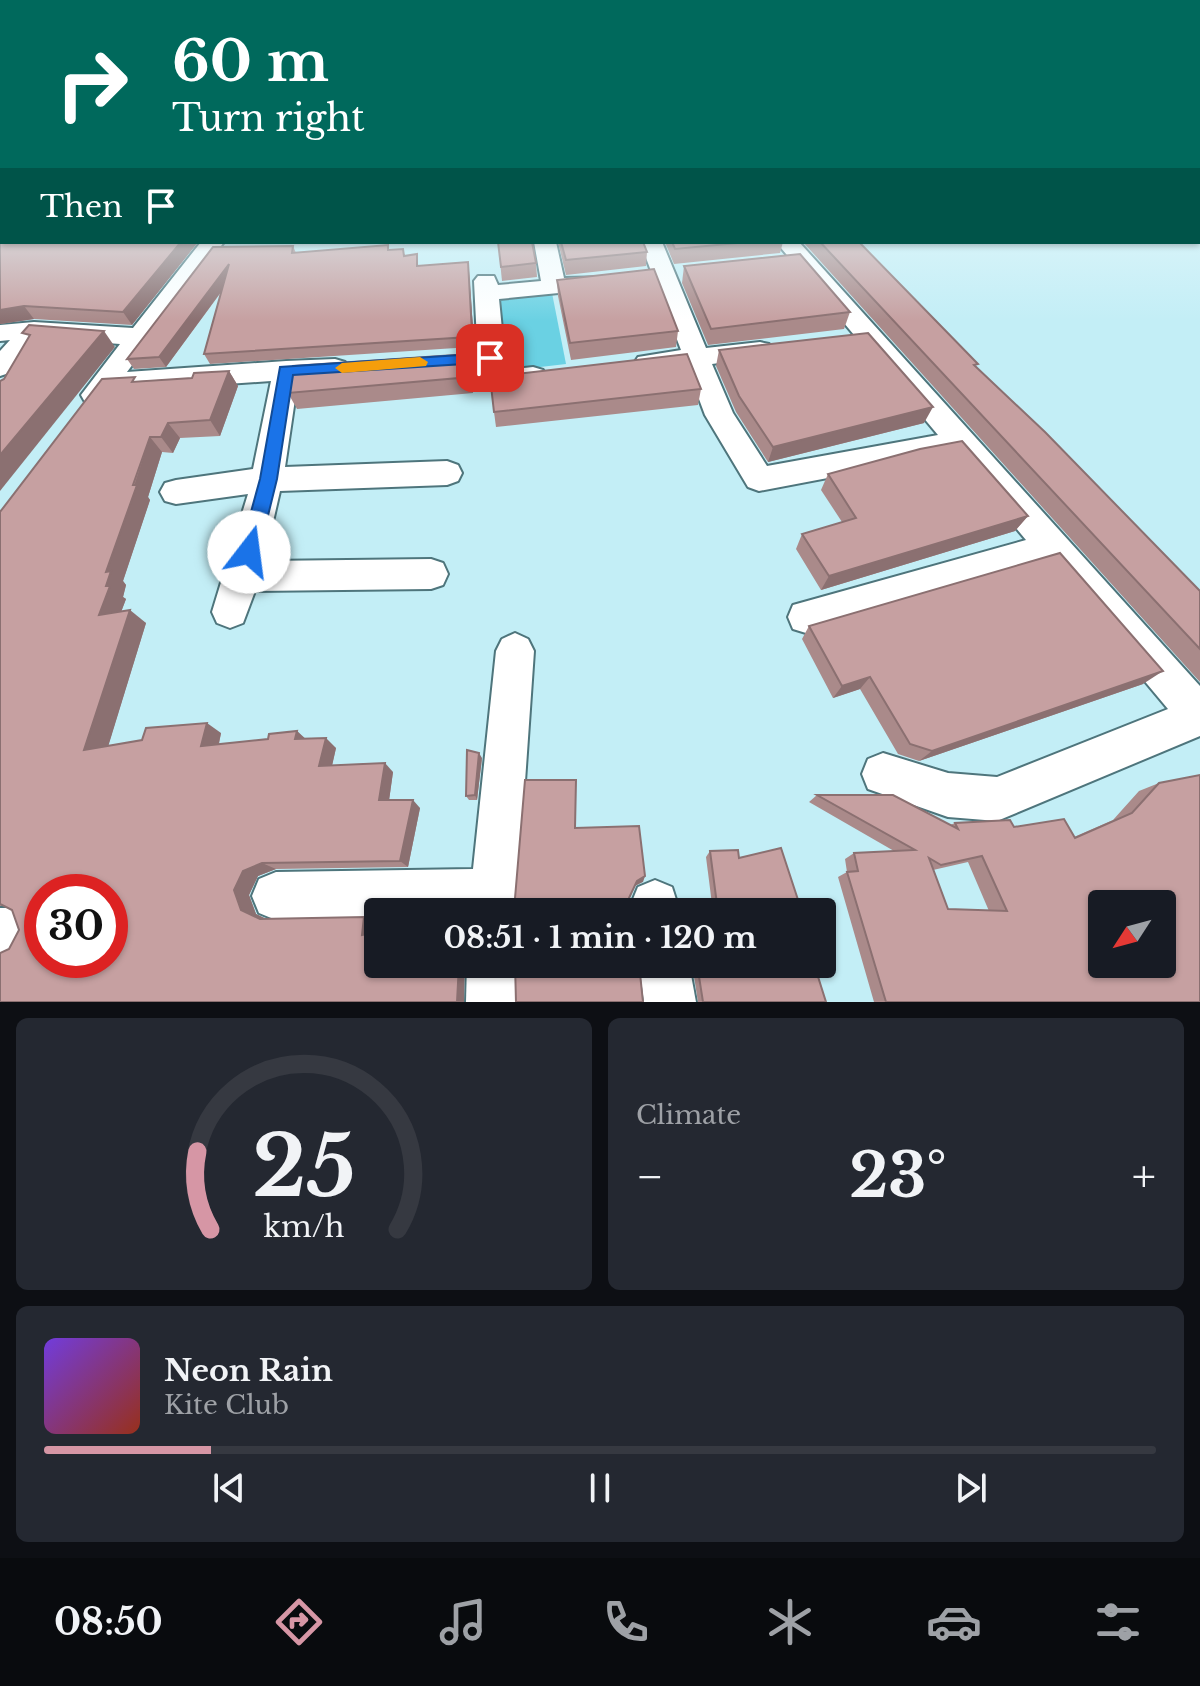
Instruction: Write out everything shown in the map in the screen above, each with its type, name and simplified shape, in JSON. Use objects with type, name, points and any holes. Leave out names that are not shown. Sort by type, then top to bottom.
[{"type":"street","points":[[545,244],[554,286]]},
{"type":"street","points":[[652,244],[694,358],[719,415],[759,479],[961,441]]},
{"type":"street","points":[[75,421],[139,337],[217,245]]},
{"type":"street","points":[[771,263],[795,251],[1197,712],[1193,719],[997,799],[948,795],[883,774]]},
{"type":"street","points":[[555,374],[493,381],[486,287],[554,286],[695,272]]},
{"type":"street","points":[[0,333],[34,330],[139,337]]},
{"type":"street","points":[[0,367],[34,330]]},
{"type":"street","points":[[840,340],[869,337]]},
{"type":"street","points":[[617,367],[782,348]]},
{"type":"street","points":[[462,360],[490,358]]},
{"type":"street","points":[[104,383],[362,367]]},
{"type":"street","points":[[230,612],[269,479],[286,370]]},
{"type":"street","points":[[176,492],[269,479],[447,473]]},
{"type":"street","points":[[806,617],[1053,546]]},
{"type":"street","points":[[243,576],[431,574]]},
{"type":"street","points":[[492,898],[515,651]]},
{"type":"street","points":[[276,896],[364,898]]},
{"type":"street","points":[[492,978],[492,1002]]},
{"type":"street","points":[[666,978],[670,1002]]},
{"type":"shaded area","points":[[552,293],[566,364],[506,371],[498,298]]},
{"type":"building","points":[[0,244],[179,244],[123,312],[24,306],[0,310]]},
{"type":"building","points":[[498,244],[532,244],[536,263],[501,267]]},
{"type":"building","points":[[562,244],[644,244],[647,252],[566,260]]},
{"type":"building","points":[[673,244],[727,244],[675,249]]},
{"type":"building","points":[[822,244],[861,244],[978,364],[974,365],[1045,432],[1200,591],[1200,649]]},
{"type":"building","points":[[388,245],[388,250],[403,249],[404,256],[417,254],[417,266],[468,262],[472,332],[469,332],[469,337],[204,354],[229,264],[159,357],[127,359],[213,247],[293,246],[292,253]]},
{"type":"building","points":[[800,254],[850,312],[711,329],[684,266]]},
{"type":"building","points":[[654,269],[678,331],[570,343],[557,280]]},
{"type":"building","points":[[29,325],[104,331],[0,455],[0,381],[30,335],[22,333]]},
{"type":"building","points":[[868,333],[933,407],[773,447],[739,396],[719,350]]},
{"type":"building","points":[[469,354],[470,377],[288,393],[293,366]]},
{"type":"building","points":[[687,354],[701,389],[494,412],[490,377]]},
{"type":"building","points":[[229,371],[210,420],[168,423],[161,437],[150,437],[133,485],[137,485],[106,572],[111,571],[106,586],[110,586],[99,615],[130,610],[84,750],[142,740],[146,728],[207,723],[201,746],[268,739],[269,734],[297,731],[295,739],[326,738],[319,766],[385,763],[379,800],[413,800],[400,861],[262,863],[243,871],[234,890],[241,910],[260,919],[364,917],[364,978],[458,978],[457,1002],[0,1002],[0,953],[9,949],[19,930],[12,910],[0,904],[0,512],[102,379],[135,377],[132,382],[192,378],[194,373]]},
{"type":"building","points":[[962,441],[1028,516],[829,576],[802,534],[856,518],[828,474]]},
{"type":"building","points":[[1060,553],[1163,671],[932,751],[910,744],[870,677],[842,686],[809,626]]},
{"type":"building","points":[[467,750],[479,753],[475,795],[466,796]]},
{"type":"building","points":[[1200,775],[1200,1002],[886,1002],[847,872],[858,871],[854,853],[915,850],[817,795],[893,795],[958,829],[955,823],[1010,820],[1014,827],[1064,819],[1075,838],[1132,813],[1159,783]],"holes":[[[982,856],[1007,911],[948,909],[929,858],[941,865]]]},
{"type":"building","points":[[525,780],[576,780],[575,828],[639,826],[645,876],[637,881],[629,898],[515,898]]},
{"type":"building","points":[[781,848],[797,898],[716,898],[710,851],[738,850],[739,858]]},
{"type":"building","points":[[515,978],[640,978],[643,1002],[516,1002]]},
{"type":"building","points":[[699,978],[818,978],[826,1002],[703,1002]]},
{"type":"slow traffic","points":[[342,368],[420,362]]},
{"type":"route","points":[[249,552],[269,479],[286,370],[490,358]]}]
